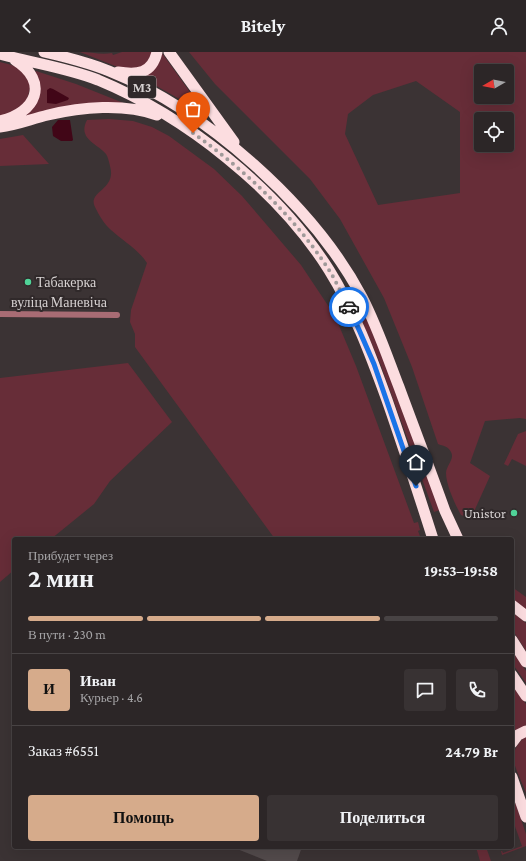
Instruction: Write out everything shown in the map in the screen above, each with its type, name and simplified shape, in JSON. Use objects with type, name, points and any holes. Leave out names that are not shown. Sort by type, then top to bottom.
[{"type":"highway","points":[[109,71],[135,74],[142,73],[152,64],[157,52]]},
{"type":"highway","points":[[169,52],[243,154]]},
{"type":"highway","name":"М3","points":[[49,53],[109,71],[174,104],[243,154],[273,182],[320,234],[348,273],[362,296],[376,324],[445,511],[457,537]]},
{"type":"highway","points":[[0,121],[13,118],[24,111],[29,105],[34,93],[34,83],[29,73],[20,64],[5,56]]},
{"type":"highway","name":"М3","points":[[5,56],[96,80],[135,97],[203,140],[242,171],[275,203],[302,233],[329,270],[353,315],[374,364],[427,518],[437,537]]},
{"type":"highway","points":[[0,127],[18,125],[54,114],[97,108],[126,108],[144,110],[173,120]]},
{"type":"highway","points":[[427,518],[432,537]]},
{"type":"highway","points":[[514,607],[526,616]]},
{"type":"highway","points":[[514,643],[526,662]]},
{"type":"highway","points":[[514,678],[526,696]]},
{"type":"highway","points":[[514,740],[518,735],[526,731]]},
{"type":"highway","points":[[514,783],[526,817]]},
{"type":"street","name":"вуліца Маневіча","points":[[0,314],[117,315]]},
{"type":"shaded area","points":[[80,52],[104,54],[112,53],[113,55],[122,52],[153,52],[144,67],[125,70]]},
{"type":"shaded area","points":[[189,52],[526,52],[526,419],[520,418],[485,421],[470,463],[490,476],[472,516],[469,518],[461,515],[449,489],[446,473],[452,457],[451,452],[447,447],[438,444],[412,367],[384,298],[340,219],[310,179],[215,84]],"holes":[[[416,81],[460,112],[460,193],[378,205],[345,134],[348,114],[373,95]]]},
{"type":"shaded area","points":[[162,53],[200,106],[199,110],[144,79]]},
{"type":"shaded area","points":[[0,62],[20,69],[31,85],[25,107],[0,117]]},
{"type":"shaded area","points":[[36,71],[76,84],[126,104],[22,118],[33,107],[34,73]]},
{"type":"shaded area","points":[[50,88],[69,98],[68,100],[56,104],[47,103],[47,90]]},
{"type":"shaded area","points":[[109,119],[133,121],[152,127],[169,136],[214,169],[242,196],[301,265],[335,316],[356,366],[414,523],[418,522],[420,530],[418,531],[420,537],[274,537],[135,347],[135,334],[130,322],[131,310],[147,263],[135,249],[108,228],[95,207],[95,197],[106,185],[111,174],[106,154],[90,140],[85,132],[87,120]]},
{"type":"shaded area","points":[[58,120],[70,120],[72,141],[61,141],[53,136],[52,127]]},
{"type":"shaded area","points":[[23,135],[49,164],[0,166],[0,139]]},
{"type":"shaded area","points":[[362,306],[381,348],[440,510],[434,512],[380,363],[357,310]]},
{"type":"shaded area","points":[[128,363],[172,422],[110,481],[94,504],[53,537],[12,537],[12,572],[0,582],[0,378]]},
{"type":"shaded area","points":[[526,431],[526,466],[512,459],[508,466],[504,464],[518,434]]},
{"type":"shaded area","points":[[514,588],[526,597],[526,613],[514,603]]},
{"type":"shaded area","points":[[514,614],[526,623],[526,651],[514,632]]},
{"type":"shaded area","points":[[514,653],[526,671],[526,683],[514,666]]},
{"type":"shaded area","points":[[514,687],[526,704],[526,725],[514,734]]},
{"type":"shaded area","points":[[526,736],[526,793],[516,770],[514,756],[515,750],[519,743]]},
{"type":"shaded area","points":[[514,799],[526,834],[526,846],[502,855],[501,851],[503,853],[522,846],[514,824]]},
{"type":"shaded area","points":[[477,849],[487,849],[491,861],[480,861]]},
{"type":"building","points":[[237,849],[301,849],[297,861],[267,861]]},
{"type":"way so far","points":[[193,133],[242,171],[275,203],[302,233],[329,270],[349,307]]},
{"type":"place","name":"Табакерка","points":[[28,282]]},
{"type":"place","name":"Unistor","points":[[514,513]]},
{"type":"route","points":[[349,307],[374,364],[416,486]]}]
